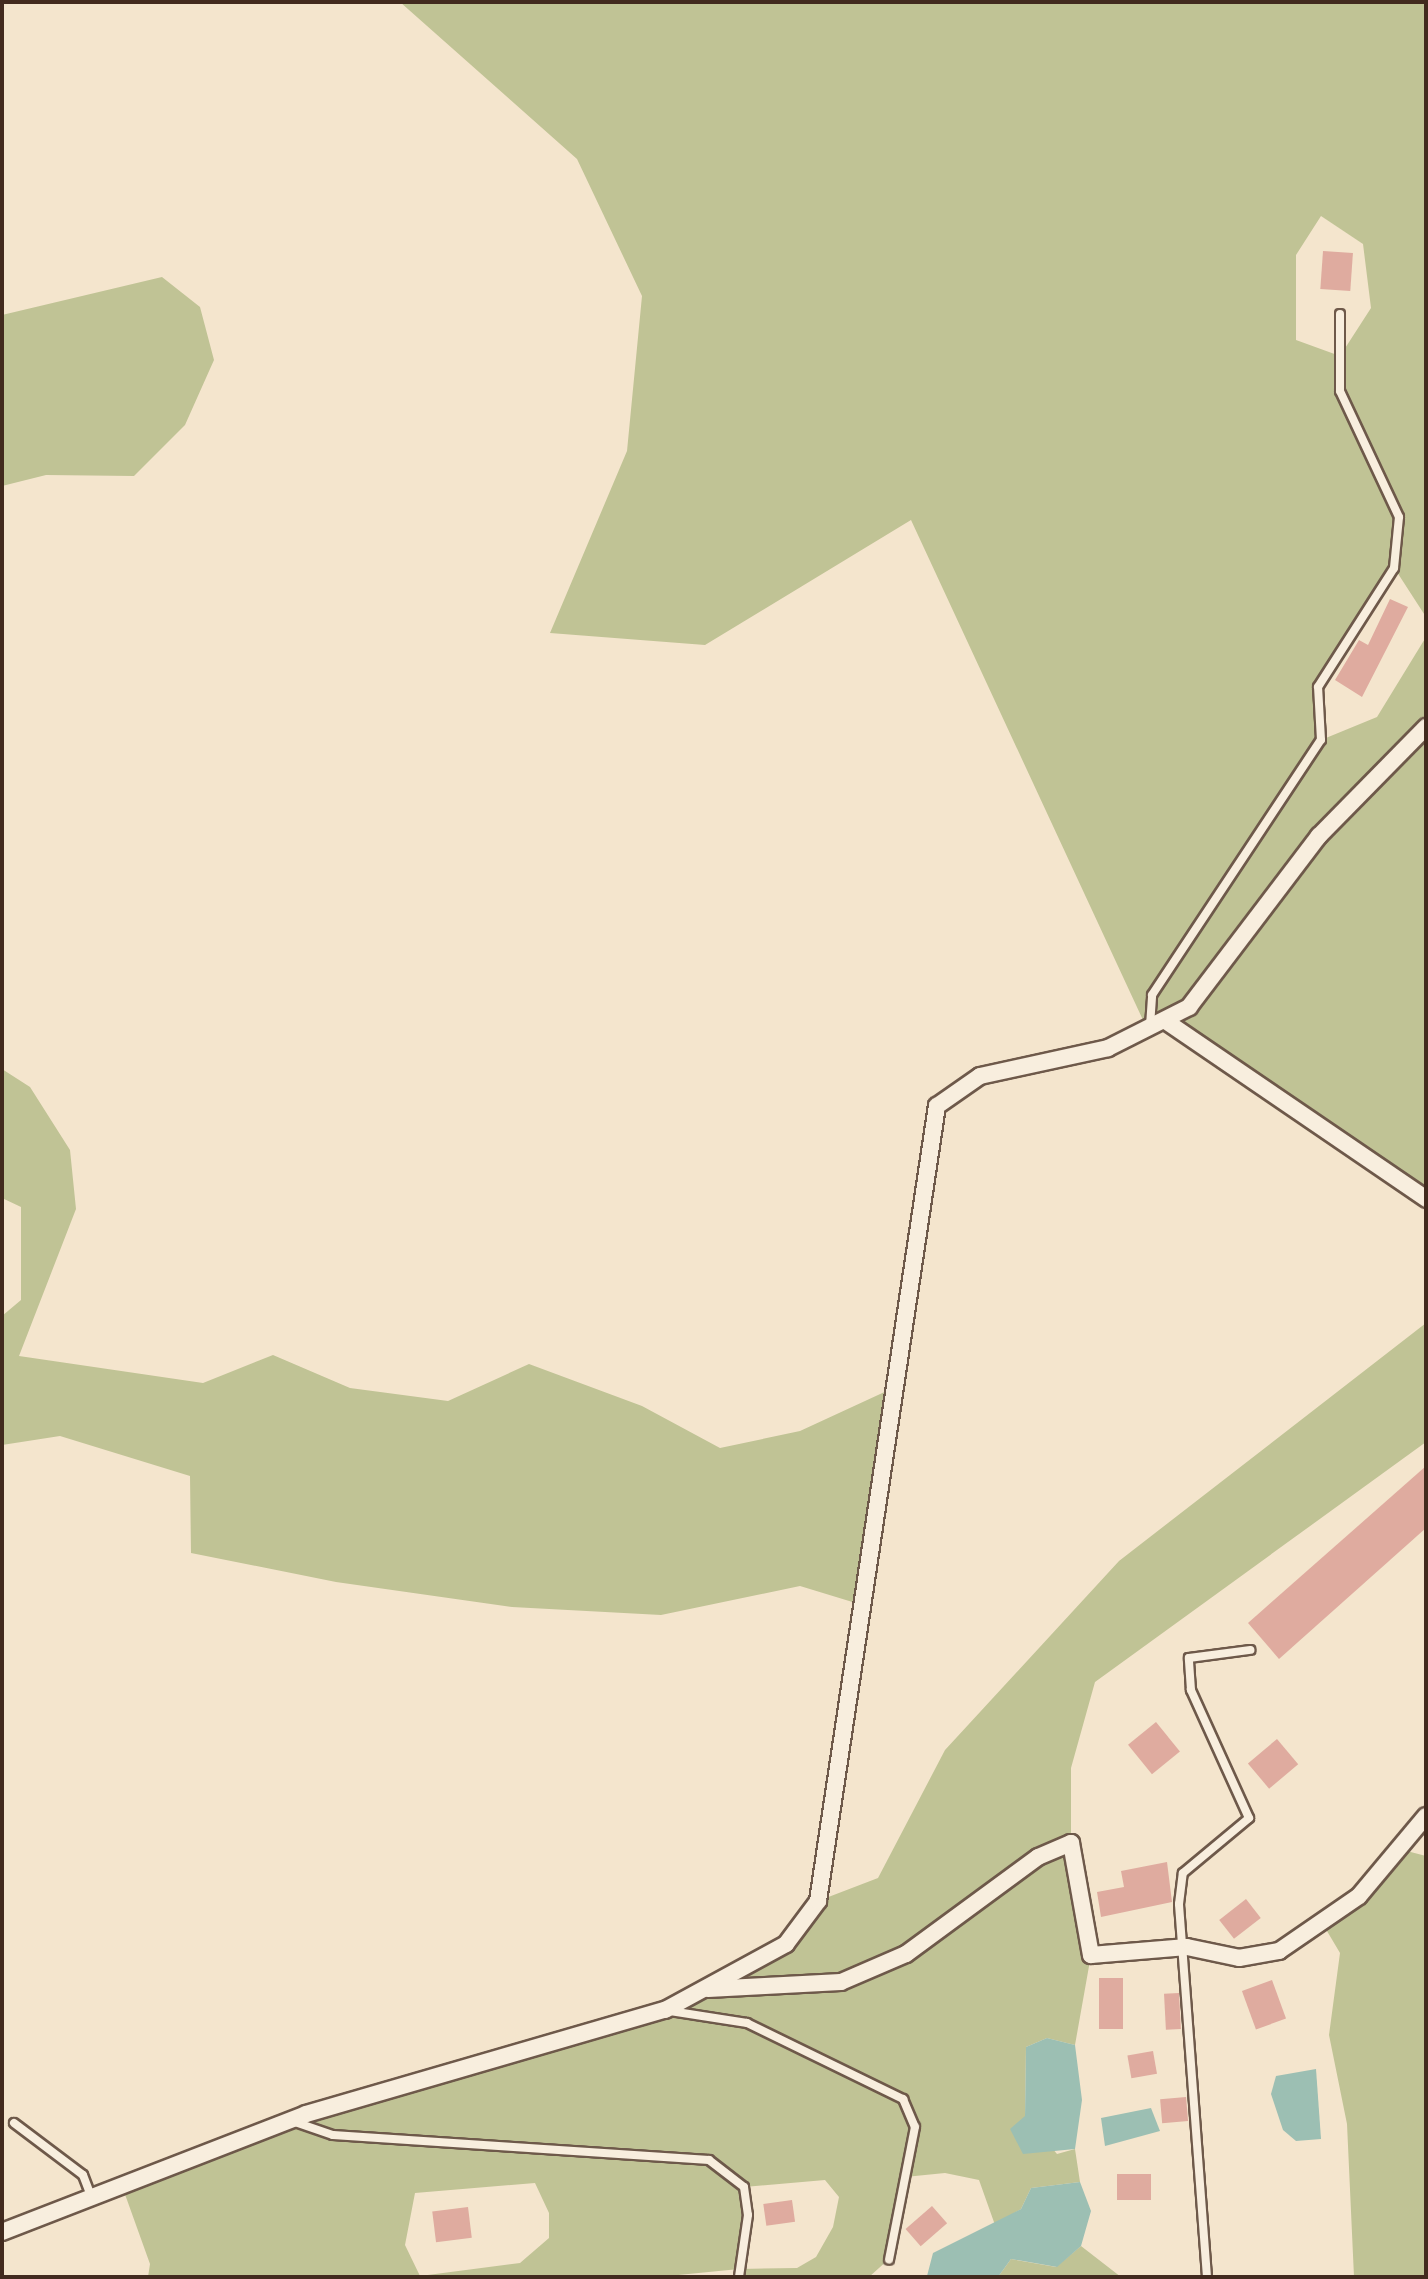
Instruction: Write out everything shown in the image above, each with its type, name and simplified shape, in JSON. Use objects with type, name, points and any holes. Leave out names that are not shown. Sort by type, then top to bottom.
[{"type":"street","points":[[2,2232],[290,2121],[665,2010],[786,1944],[818,1901],[937,1106],[1007,1065],[1149,1033],[1189,1007],[1319,836],[1426,727]]},
{"type":"street","points":[[1167,1022],[1426,1199]]},
{"type":"street","points":[[704,1989],[841,1982],[906,1954],[1038,1857],[1071,1843],[1091,1955],[1187,1947],[1239,1958],[1279,1951],[1359,1896],[1426,1816]]},
{"type":"lane","points":[[1149,1033],[1152,995],[1321,740],[1318,687],[1394,568],[1399,517],[1340,391],[1340,314]]},
{"type":"lane","points":[[1207,2277],[1183,1873],[1249,1818],[1191,1690],[1189,1658],[1250,1650]]},
{"type":"lane","points":[[665,2010],[747,2023],[903,2099],[915,2127],[889,2259]]},
{"type":"lane","points":[[290,2121],[333,2135],[709,2160],[744,2187],[748,2215],[739,2277]]},
{"type":"lane","points":[[14,2123],[83,2175],[92,2198]]},
{"type":"green space","points":[[400,2],[1426,2],[1426,617],[1395,569],[1318,687],[1321,740],[1377,717],[1426,637],[1426,1199],[1167,1022],[1149,1033],[911,520],[705,645],[550,633],[627,451],[642,296],[577,159]],"holes":[[[1321,216],[1363,244],[1371,308],[1340,356],[1296,340],[1296,255]]]},
{"type":"green space","points":[[162,277],[200,307],[214,360],[185,425],[134,476],[46,475],[2,486],[2,315]]},
{"type":"green space","points":[[2,1069],[30,1087],[70,1150],[76,1209],[19,1356],[203,1383],[273,1355],[350,1388],[448,1401],[529,1364],[642,1406],[720,1448],[800,1431],[891,1389],[859,1604],[800,1586],[661,1615],[512,1607],[336,1582],[191,1553],[190,1476],[60,1436],[2,1445],[2,1316],[21,1300],[21,1207],[2,1198]]},
{"type":"green space","points":[[1426,1323],[1426,1442],[1095,1682],[1071,1768],[1071,1843],[1091,1955],[1075,2045],[1047,2038],[1026,2047],[1025,2116],[1057,2154],[1075,2149],[1080,2182],[1031,2188],[1021,2209],[995,2225],[979,2180],[945,2173],[905,2177],[889,2259],[869,2277],[739,2277],[739,2269],[658,2277],[148,2277],[150,2264],[122,2186],[281,2124],[665,2010],[786,1944],[818,1901],[878,1878],[945,1750],[1119,1561]],"holes":[[[825,2180],[839,2197],[833,2227],[816,2257],[797,2268],[740,2269],[744,2187]],[[535,2183],[549,2213],[549,2238],[520,2263],[420,2276],[405,2245],[415,2193]]]},
{"type":"green space","points":[[1403,1850],[1426,1856],[1426,2277],[1354,2277],[1347,2124],[1329,2035],[1340,1953],[1324,1926]]},
{"type":"green space","points":[[1081,2246],[1121,2277],[998,2277],[1011,2259],[1056,2267]]},
{"type":"water","points":[[1047,2038],[1075,2045],[1082,2100],[1075,2149],[1023,2154],[1010,2129],[1025,2116],[1026,2047]]},
{"type":"water","points":[[1316,2069],[1321,2139],[1296,2141],[1283,2130],[1271,2094],[1276,2076]]},
{"type":"water","points":[[1151,2108],[1160,2131],[1105,2146],[1101,2118]]},
{"type":"water","points":[[1080,2182],[1091,2211],[1081,2246],[1057,2267],[1011,2259],[998,2277],[927,2276],[933,2253],[1021,2209],[1031,2188]]},
{"type":"building","points":[[1323,251],[1353,253],[1350,291],[1320,289]]},
{"type":"building","points":[[1390,599],[1408,607],[1362,697],[1335,680],[1359,640],[1368,645]]},
{"type":"building","points":[[1426,1466],[1426,1528],[1279,1659],[1248,1623]]},
{"type":"building","points":[[1156,1722],[1180,1752],[1152,1774],[1128,1745]]},
{"type":"building","points":[[1277,1739],[1298,1764],[1269,1789],[1248,1763]]},
{"type":"building","points":[[1167,1862],[1172,1902],[1101,1917],[1097,1892],[1124,1887],[1121,1871]]},
{"type":"building","points":[[1246,1899],[1261,1918],[1234,1939],[1219,1920]]},
{"type":"building","points":[[1099,1978],[1123,1978],[1123,2029],[1099,2029]]},
{"type":"building","points":[[1272,1980],[1286,2019],[1256,2029],[1242,1991]]},
{"type":"building","points":[[1179,1993],[1181,2029],[1166,2030],[1164,1994]]},
{"type":"building","points":[[1153,2051],[1157,2074],[1131,2078],[1127,2056]]},
{"type":"building","points":[[1186,2097],[1188,2121],[1162,2123],[1160,2099]]},
{"type":"building","points":[[1117,2174],[1151,2174],[1151,2200],[1117,2200]]},
{"type":"building","points":[[792,2200],[795,2222],[766,2226],[763,2204]]},
{"type":"building","points":[[932,2206],[947,2223],[921,2246],[906,2229]]},
{"type":"building","points":[[468,2207],[472,2238],[436,2242],[432,2211]]}]
